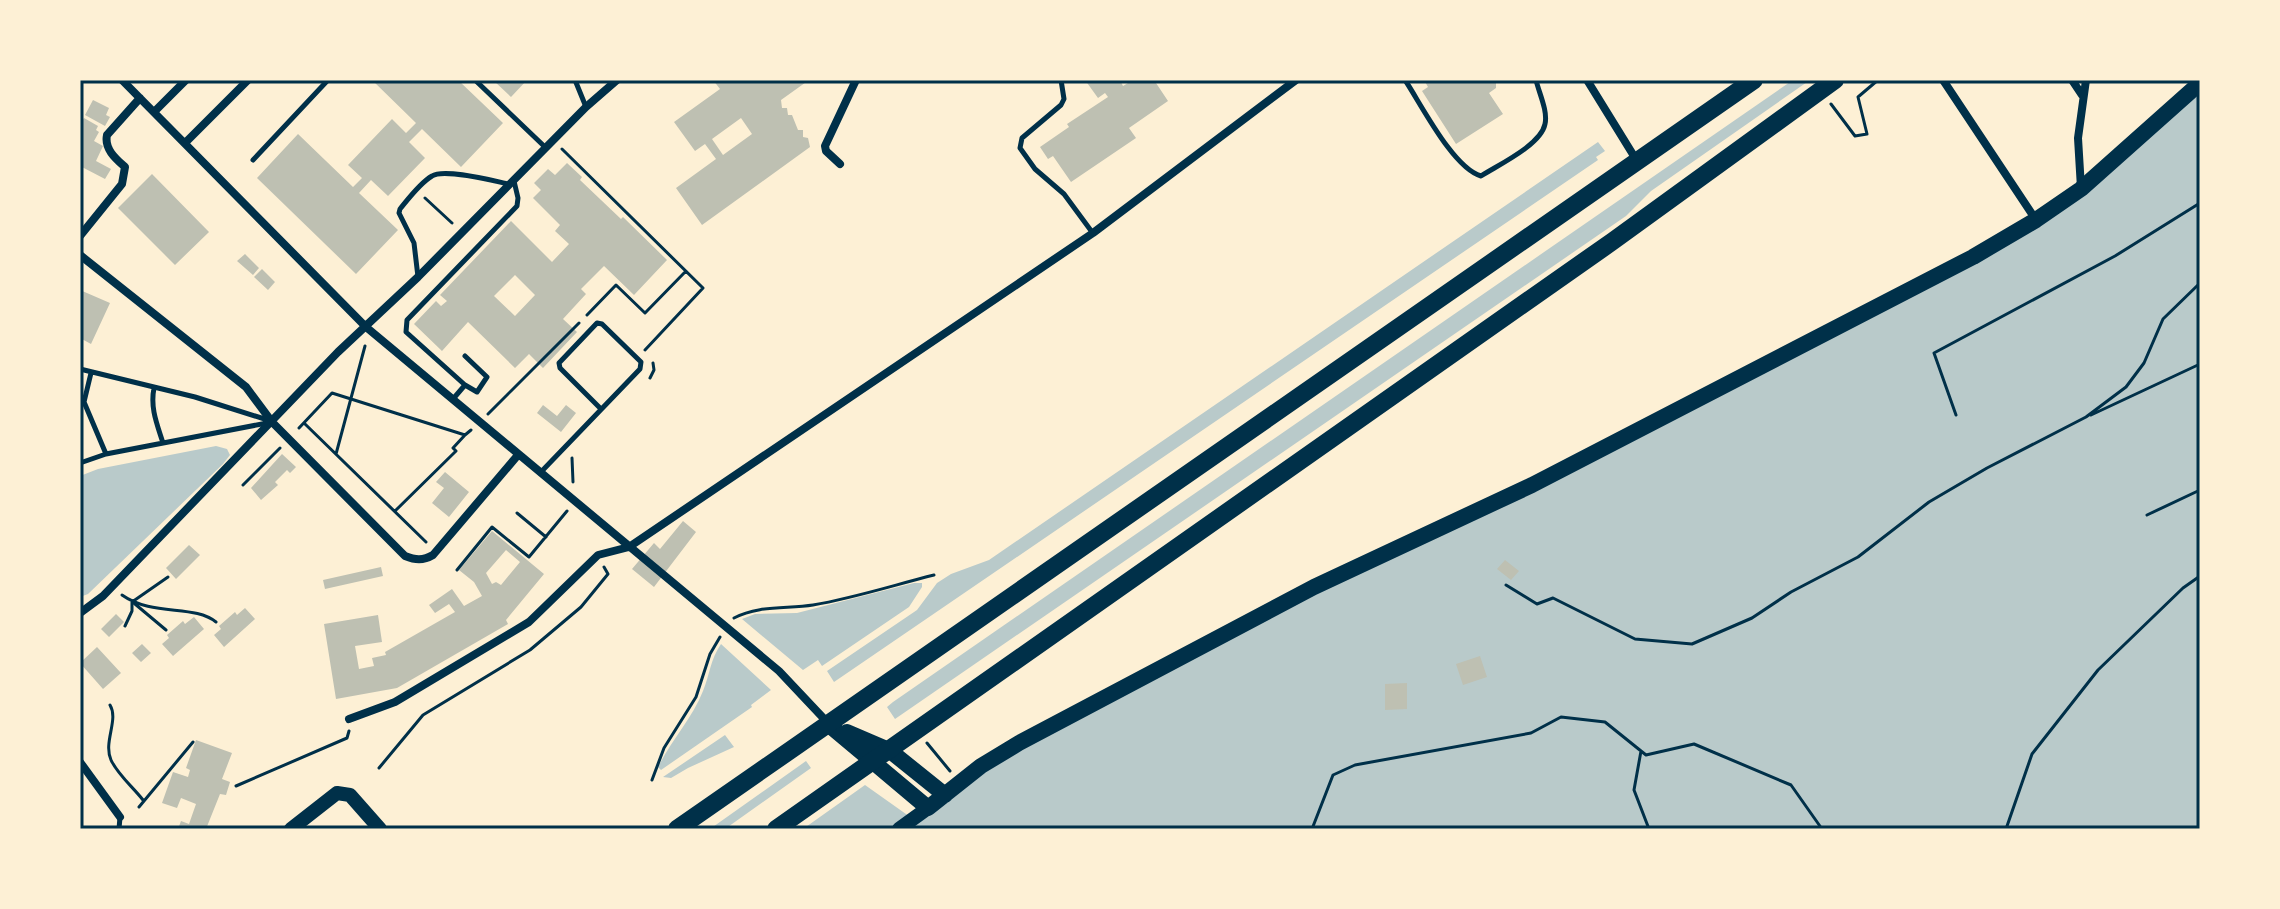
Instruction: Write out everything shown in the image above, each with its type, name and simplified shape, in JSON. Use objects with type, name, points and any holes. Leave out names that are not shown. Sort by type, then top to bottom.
[{"type":"highway","points":[[677,829],[1754,80]]},
{"type":"highway","points":[[776,829],[1613,241],[1835,80]]},
{"type":"main road","points":[[881,755],[928,808],[1019,743],[1314,587],[1532,485],[1973,257],[2081,189],[2200,83]]},
{"type":"main road","points":[[828,724],[945,795]]},
{"type":"street","points":[[122,80],[367,329],[779,671],[828,724]]},
{"type":"street","points":[[154,112],[186,80]]},
{"type":"street","points":[[185,143],[248,80]]},
{"type":"street","points":[[80,613],[112,587],[338,352],[367,329],[586,107],[617,80]]},
{"type":"street","points":[[840,164],[826,151],[825,146],[856,80]]},
{"type":"street","points":[[349,719],[395,702],[529,622],[598,555],[629,547],[1093,233],[1296,80]]},
{"type":"street","points":[[1587,80],[1637,162]]},
{"type":"street","points":[[1943,80],[2036,220]]},
{"type":"street","points":[[2072,80],[2082,95]]},
{"type":"street","points":[[2081,189],[2078,138],[2086,80]]},
{"type":"street","points":[[80,236],[122,184],[125,167],[112,155],[106,141],[107,135],[140,98]]},
{"type":"street","points":[[80,255],[246,387],[272,422],[405,556],[412,559],[429,557],[518,455]]},
{"type":"street","points":[[80,762],[120,817]]},
{"type":"street","points":[[291,829],[337,793],[350,795],[380,829]]},
{"type":"street","points":[[899,829],[928,808]]},
{"type":"lane","points":[[253,160],[328,80]]},
{"type":"lane","points":[[475,80],[546,148]]},
{"type":"lane","points":[[575,80],[586,107]]},
{"type":"lane","points":[[1061,80],[1064,99],[1061,105],[1022,138],[1020,148],[1035,169],[1064,194],[1093,233]]},
{"type":"lane","points":[[1405,80],[1460,163],[1481,176],[1535,142],[1545,126],[1545,113],[1536,80]]},
{"type":"lane","points":[[418,277],[414,243],[399,213],[417,190],[436,173],[512,182],[518,198],[517,206],[407,320],[405,326],[406,332],[477,392],[487,377],[465,356]]},
{"type":"lane","points":[[540,473],[640,369],[641,362],[602,324],[597,323],[559,363],[601,409]]},
{"type":"lane","points":[[80,369],[195,397],[272,422]]},
{"type":"lane","points":[[91,373],[84,402],[106,454]]},
{"type":"lane","points":[[453,399],[465,385]]},
{"type":"lane","points":[[154,388],[154,416],[163,443]]},
{"type":"lane","points":[[80,463],[106,454],[272,422]]},
{"type":"lane","points":[[119,829],[120,817]]},
{"type":"path","points":[[1844,122],[1855,136],[1867,134],[1858,97],[1878,80]]},
{"type":"path","points":[[553,140],[703,288],[644,348],[649,354]]},
{"type":"path","points":[[417,190],[462,233]]},
{"type":"path","points":[[1956,415],[1934,353],[2115,256],[2200,203]]},
{"type":"path","points":[[2086,417],[2126,387],[2144,363],[2163,319],[2200,283]]},
{"type":"path","points":[[336,454],[367,329]]},
{"type":"path","points":[[646,382],[654,370],[652,359]]},
{"type":"path","points":[[1506,585],[1537,604],[1553,598],[1635,639],[1692,644],[1752,618],[1791,592],[1858,557],[1929,502],[1987,468],[2200,364]]},
{"type":"path","points":[[304,423],[425,541],[429,557]]},
{"type":"path","points":[[395,511],[456,451],[453,448],[465,435]]},
{"type":"path","points":[[457,570],[492,527],[529,557],[582,492],[571,478],[574,453]]},
{"type":"path","points":[[2147,515],[2200,490]]},
{"type":"path","points":[[517,513],[546,537]]},
{"type":"path","points":[[379,768],[423,715],[530,650],[581,607],[608,574],[598,555]]},
{"type":"path","points":[[2006,829],[2032,754],[2098,670],[2183,588],[2200,576]]},
{"type":"path","points":[[132,602],[168,577]]},
{"type":"path","points":[[112,587],[166,630]]},
{"type":"path","points":[[132,602],[155,609],[205,615],[216,622]]},
{"type":"path","points":[[125,626],[132,611],[132,602]]},
{"type":"path","points":[[110,705],[114,713],[108,742],[111,760],[143,800]]},
{"type":"path","points":[[1312,829],[1333,775],[1355,765],[1531,733],[1561,717],[1605,722],[1646,755],[1694,744],[1791,785],[1822,829]]},
{"type":"path","points":[[236,786],[347,738],[349,719]]},
{"type":"path","points":[[139,807],[193,742]]},
{"type":"path","points":[[927,743],[960,783]]},
{"type":"path","points":[[1641,751],[1634,790],[1649,829]]},
{"type":"shaded area","points":[[1793,80],[1810,80],[1651,191],[1626,216],[895,719],[887,707],[893,702]]},
{"type":"shaded area","points":[[2200,83],[2200,829],[803,829],[865,785],[913,819],[981,766],[2036,220]]},
{"type":"shaded area","points":[[1598,142],[1605,151],[1596,157],[1598,160],[834,682],[827,671],[917,610],[937,583],[951,574],[989,560]]},
{"type":"shaded area","points":[[216,446],[227,449],[230,455],[223,464],[88,594],[80,597],[80,476],[98,469]]},
{"type":"shaded area","points":[[922,583],[922,587],[909,607],[822,666],[818,660],[803,670],[742,619],[755,614],[797,613]]},
{"type":"shaded area","points":[[721,644],[771,690],[752,707],[661,770],[658,767],[663,757],[699,701]]},
{"type":"shaded area","points":[[725,735],[734,747],[671,778],[663,777]]},
{"type":"shaded area","points":[[806,761],[811,768],[725,829],[710,829]]},
{"type":"building","points":[[372,80],[458,80],[503,123],[461,167],[422,129],[409,142],[425,158],[388,196],[371,180],[359,193],[398,230],[356,274],[257,178],[298,134],[353,187],[362,178],[348,165],[392,119],[406,133],[416,123]]},
{"type":"building","points":[[493,80],[527,80],[511,97]]},
{"type":"building","points":[[713,80],[809,80],[781,100],[782,108],[787,108],[798,130],[803,130],[803,137],[808,138],[810,147],[702,225],[676,188],[716,159],[705,144],[695,151],[674,122],[720,89]],"holes":[[[741,118],[752,134],[723,155],[712,139]]]},
{"type":"building","points":[[1085,80],[1124,80],[1121,82],[1123,86],[1133,80],[1154,80],[1168,101],[1129,128],[1136,138],[1071,182],[1053,156],[1048,159],[1040,147],[1069,127],[1067,124],[1108,97],[1105,93],[1098,98]]},
{"type":"building","points":[[1424,80],[1496,80],[1496,88],[1489,93],[1503,114],[1456,144],[1422,91],[1428,87]]},
{"type":"building","points":[[93,100],[109,108],[106,115],[110,117],[105,126],[85,115]]},
{"type":"building","points":[[84,118],[98,126],[96,130],[99,132],[94,141],[103,146],[96,161],[111,169],[105,179],[80,166],[80,125]]},
{"type":"building","points":[[567,163],[582,177],[580,180],[667,260],[634,295],[604,266],[581,289],[586,294],[563,319],[577,332],[543,368],[529,354],[515,368],[468,322],[442,351],[414,324],[436,301],[441,306],[447,301],[440,295],[511,221],[552,262],[569,244],[555,231],[560,225],[533,198],[541,190],[534,183],[548,169],[555,175]],"holes":[[[515,275],[535,295],[515,316],[494,296]]]},
{"type":"building","points":[[152,174],[209,232],[175,265],[118,208]]},
{"type":"building","points":[[245,254],[259,268],[253,275],[237,261]]},
{"type":"building","points":[[262,269],[275,282],[268,290],[254,277]]},
{"type":"building","points":[[80,290],[110,303],[91,344],[80,338]]},
{"type":"building","points":[[543,405],[557,416],[566,405],[576,413],[561,432],[537,413]]},
{"type":"building","points":[[282,454],[296,467],[290,473],[287,470],[275,482],[278,485],[261,500],[251,488]]},
{"type":"building","points":[[445,472],[469,492],[449,517],[432,503],[444,488],[436,482]]},
{"type":"building","points":[[683,521],[696,532],[654,587],[632,569],[654,543],[660,549]]},
{"type":"building","points":[[492,531],[544,574],[506,620],[508,624],[397,688],[336,699],[324,624],[378,615],[382,642],[355,646],[359,669],[374,666],[372,658],[386,655],[385,652],[455,612],[449,604],[435,613],[429,605],[452,589],[464,606],[482,596],[474,582],[459,570]],"holes":[[[506,550],[520,562],[501,585],[496,582],[492,584],[486,573]]]},
{"type":"building","points":[[189,545],[200,555],[176,579],[166,568]]},
{"type":"building","points":[[1505,560],[1519,571],[1511,580],[1497,569]]},
{"type":"building","points":[[381,567],[383,576],[325,589],[323,580]]},
{"type":"building","points":[[245,608],[255,619],[224,647],[214,635],[235,612],[237,615]]},
{"type":"building","points":[[116,614],[124,622],[109,637],[101,629]]},
{"type":"building","points":[[194,617],[204,629],[173,656],[162,644],[183,621],[185,624]]},
{"type":"building","points":[[142,644],[151,653],[141,662],[132,653]]},
{"type":"building","points":[[97,647],[121,673],[103,689],[80,663]]},
{"type":"building","points":[[1480,656],[1487,677],[1463,685],[1456,664]]},
{"type":"building","points":[[1407,683],[1407,709],[1385,710],[1385,684]]},
{"type":"building","points":[[196,740],[232,753],[222,779],[230,782],[226,795],[220,794],[206,829],[178,829],[181,821],[189,824],[196,804],[181,798],[177,808],[162,803],[173,772],[188,777],[190,770],[186,768]]}]
